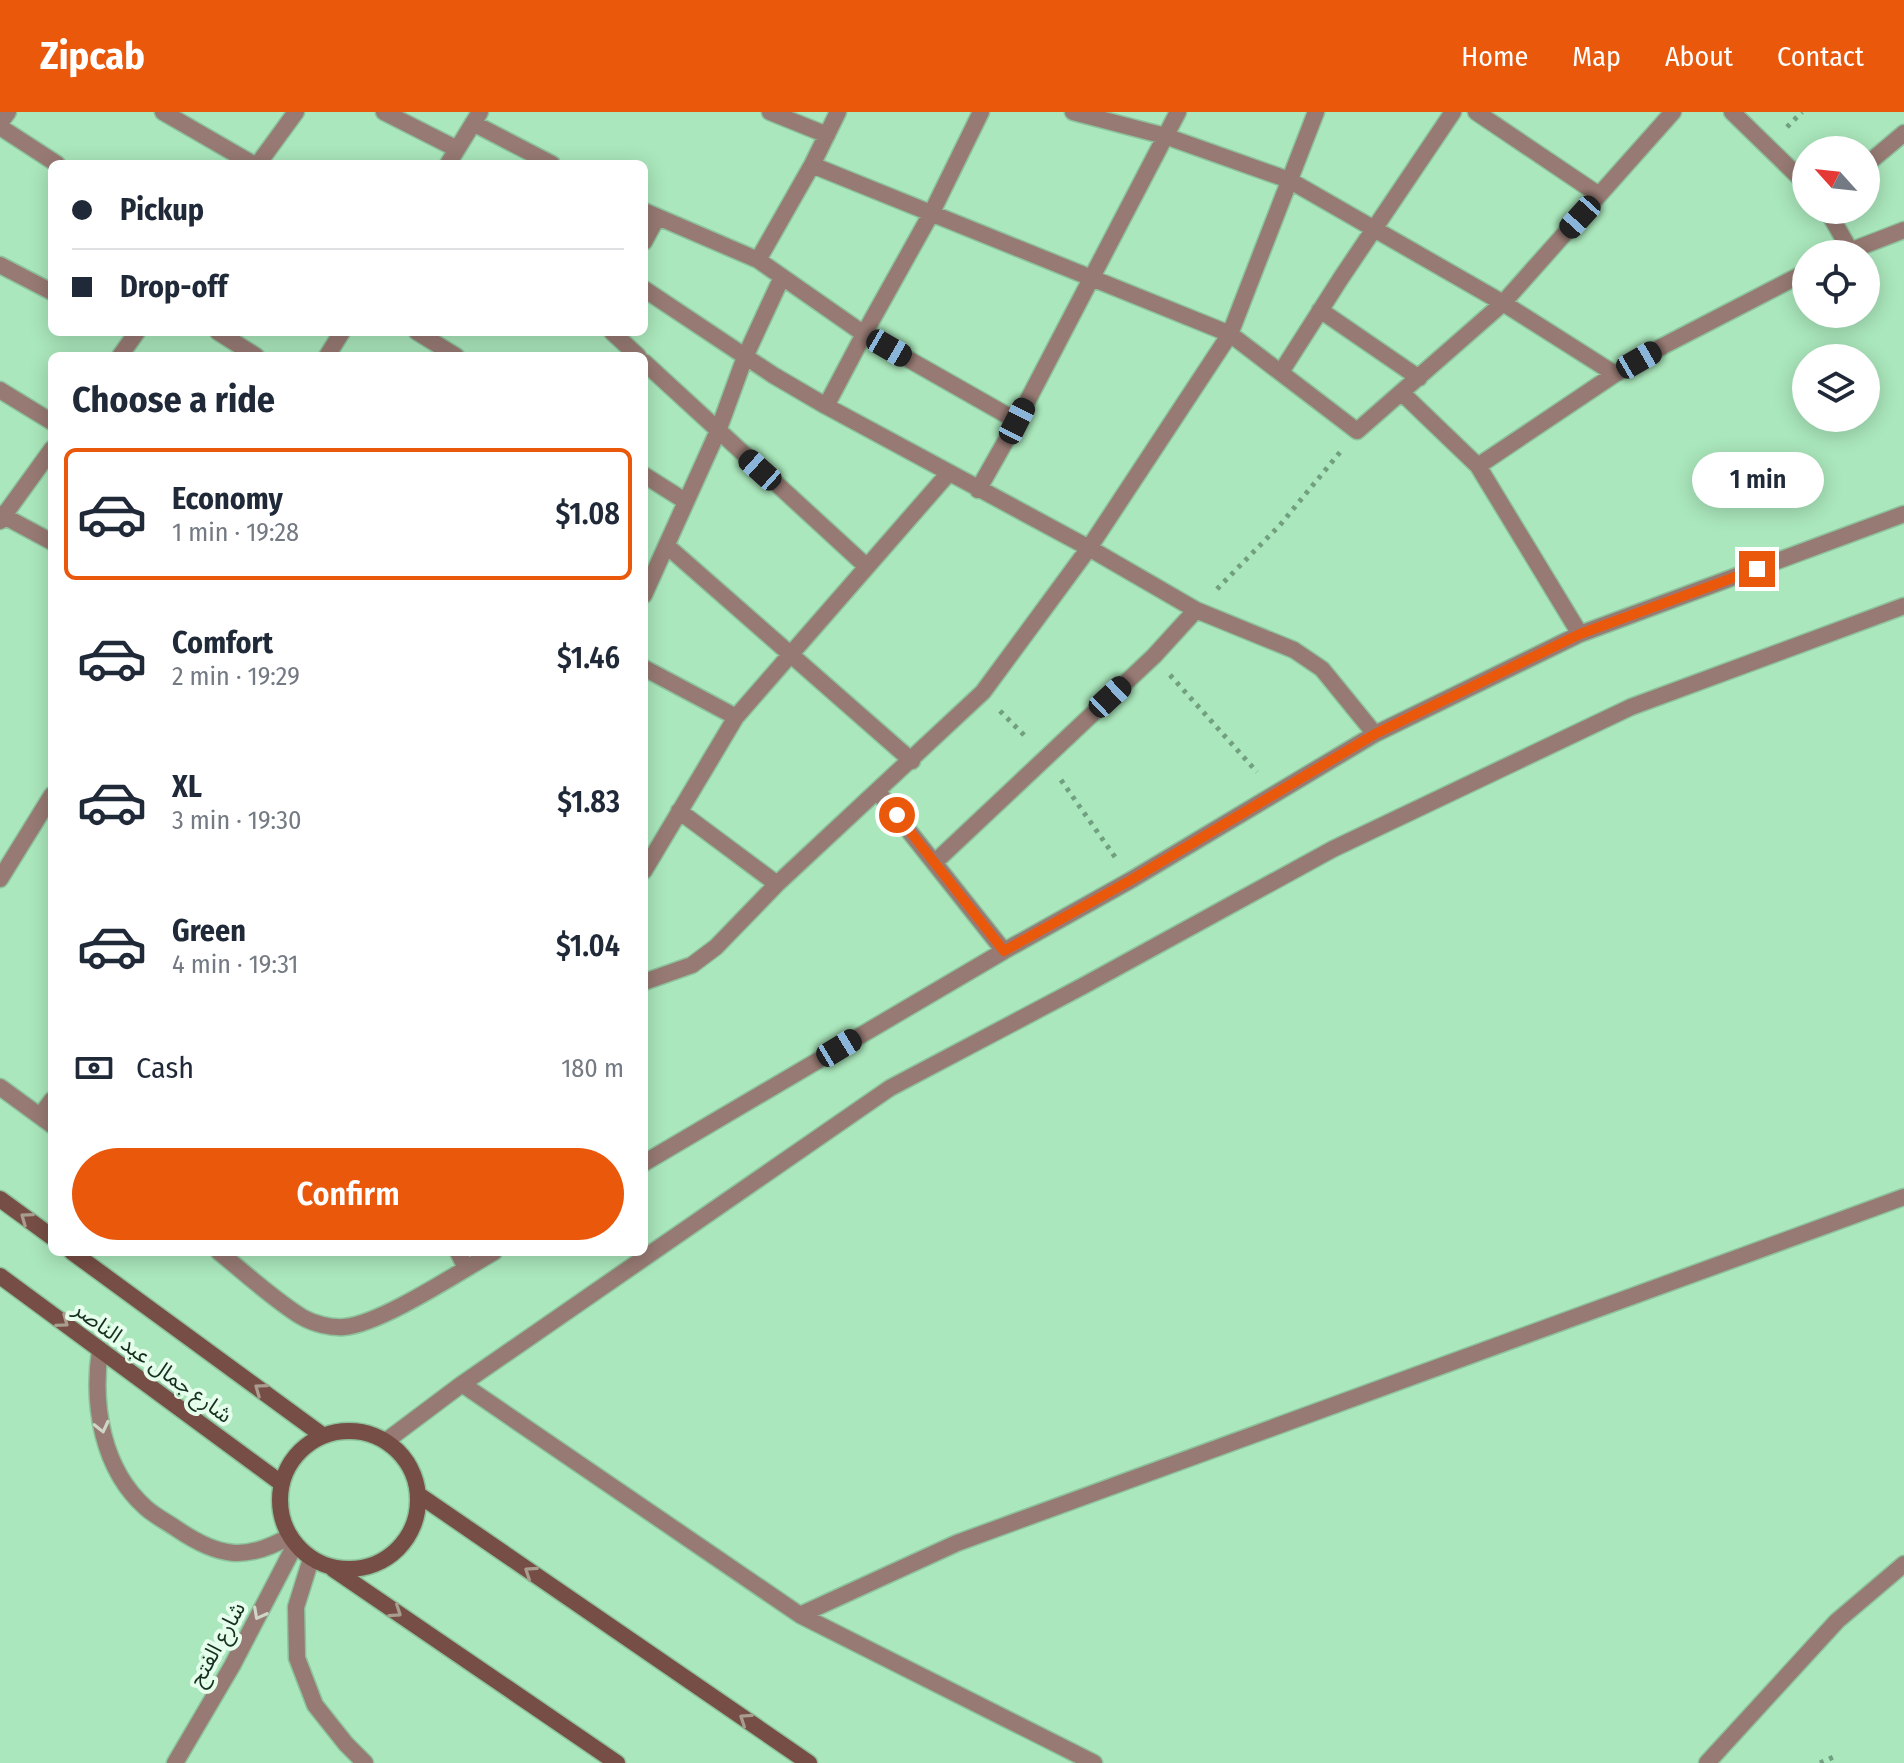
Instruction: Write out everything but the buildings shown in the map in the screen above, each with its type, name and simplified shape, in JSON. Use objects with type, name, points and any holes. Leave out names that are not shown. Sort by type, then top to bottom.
[{"type":"main road","points":[[0,1199],[48,1234]]},
{"type":"main road","name":"شارع جمال عبد الناصر","points":[[77,1256],[322,1435]]},
{"type":"main road","name":"شارع جمال عبد الناصر","points":[[0,1276],[281,1483]]},
{"type":"main road","points":[[331,1568],[353,1570],[374,1565],[393,1554],[408,1538],[416,1517],[419,1495],[408,1465],[386,1441],[366,1432],[344,1430],[322,1435],[304,1446],[289,1463],[281,1483],[279,1505],[283,1526],[292,1541],[311,1559],[331,1568],[617,1763]]},
{"type":"main road","points":[[419,1495],[809,1763]]},
{"type":"street","points":[[8,112],[0,125],[51,160]]},
{"type":"street","points":[[163,112],[249,160]]},
{"type":"street","points":[[259,160],[296,112]]},
{"type":"street","points":[[384,112],[453,157],[477,118],[545,160]]},
{"type":"street","points":[[770,112],[827,135]]},
{"type":"street","points":[[758,260],[838,112]]},
{"type":"street","points":[[826,406],[932,212],[981,112]]},
{"type":"street","points":[[1073,112],[1165,136],[1289,180],[1503,303],[1615,374]]},
{"type":"street","points":[[978,490],[1178,112]]},
{"type":"street","points":[[648,981],[692,965],[716,947],[777,884],[983,692],[1089,548],[1230,334],[1316,112]]},
{"type":"street","points":[[1281,372],[1453,112]]},
{"type":"street","points":[[1476,112],[1599,195]]},
{"type":"street","points":[[812,165],[1230,334],[1357,431],[1503,303],[1673,112]]},
{"type":"street","points":[[1732,112],[1792,169]]},
{"type":"street","points":[[1880,153],[1904,133]]},
{"type":"street","points":[[650,214],[758,260],[864,334],[1017,421]]},
{"type":"street","points":[[1878,240],[1904,230]]},
{"type":"street","points":[[0,265],[48,290]]},
{"type":"street","points":[[648,581],[718,431],[745,357],[782,277]]},
{"type":"street","points":[[1478,466],[1615,374],[1792,279]]},
{"type":"street","points":[[648,292],[745,357],[948,474],[1089,548],[1196,610],[1294,650],[1322,669],[1375,734]]},
{"type":"street","points":[[1320,310],[1419,378]]},
{"type":"street","points":[[224,336],[250,352]]},
{"type":"street","points":[[424,336],[450,352]]},
{"type":"street","points":[[616,336],[634,352]]},
{"type":"street","points":[[648,366],[866,566]]},
{"type":"street","points":[[0,390],[48,420]]},
{"type":"street","points":[[1402,393],[1478,466],[1580,634]]},
{"type":"street","points":[[48,454],[1,517],[48,540]]},
{"type":"street","points":[[648,864],[736,717],[948,474]]},
{"type":"street","points":[[648,478],[685,501]]},
{"type":"street","points":[[648,1159],[1131,880],[1375,734],[1580,634],[1904,514]]},
{"type":"street","points":[[667,546],[912,761]]},
{"type":"street","points":[[648,1255],[890,1088],[1333,849],[1631,707],[1904,606]]},
{"type":"street","points":[[934,863],[1154,656],[1196,610]]},
{"type":"street","points":[[648,670],[736,717]]},
{"type":"street","points":[[878,792],[1004,951]]},
{"type":"street","points":[[0,879],[48,802]]},
{"type":"street","points":[[679,811],[777,884]]},
{"type":"street","points":[[0,1087],[46,1121]]},
{"type":"street","points":[[800,1615],[957,1543],[1904,1197]]},
{"type":"street","points":[[224,1256],[303,1318],[343,1328],[385,1313],[487,1256]]},
{"type":"street","points":[[460,1256],[466,1268]]},
{"type":"street","points":[[386,1441],[462,1384],[647,1256]]},
{"type":"street","points":[[100,1350],[96,1376],[101,1427],[120,1475],[146,1508],[194,1540],[217,1551],[242,1554],[292,1541]]},
{"type":"street","points":[[462,1384],[800,1615],[1094,1763]]},
{"type":"street","name":"شارع الفتح","points":[[175,1763],[232,1666],[292,1541]]},
{"type":"street","points":[[311,1559],[296,1607],[297,1658],[315,1705],[365,1763]]},
{"type":"street","points":[[1707,1763],[1837,1621],[1904,1564]]},
{"type":"path","points":[[1196,610],[1280,525],[1357,431]]},
{"type":"path","points":[[1154,656],[1276,794]]},
{"type":"path","points":[[983,692],[1044,757],[1131,880]]},
{"type":"path","points":[[1820,1763],[1838,1755]]},
{"type":"route","points":[[897,815],[1004,951],[1131,880],[1375,734],[1580,634],[1757,569]]}]
